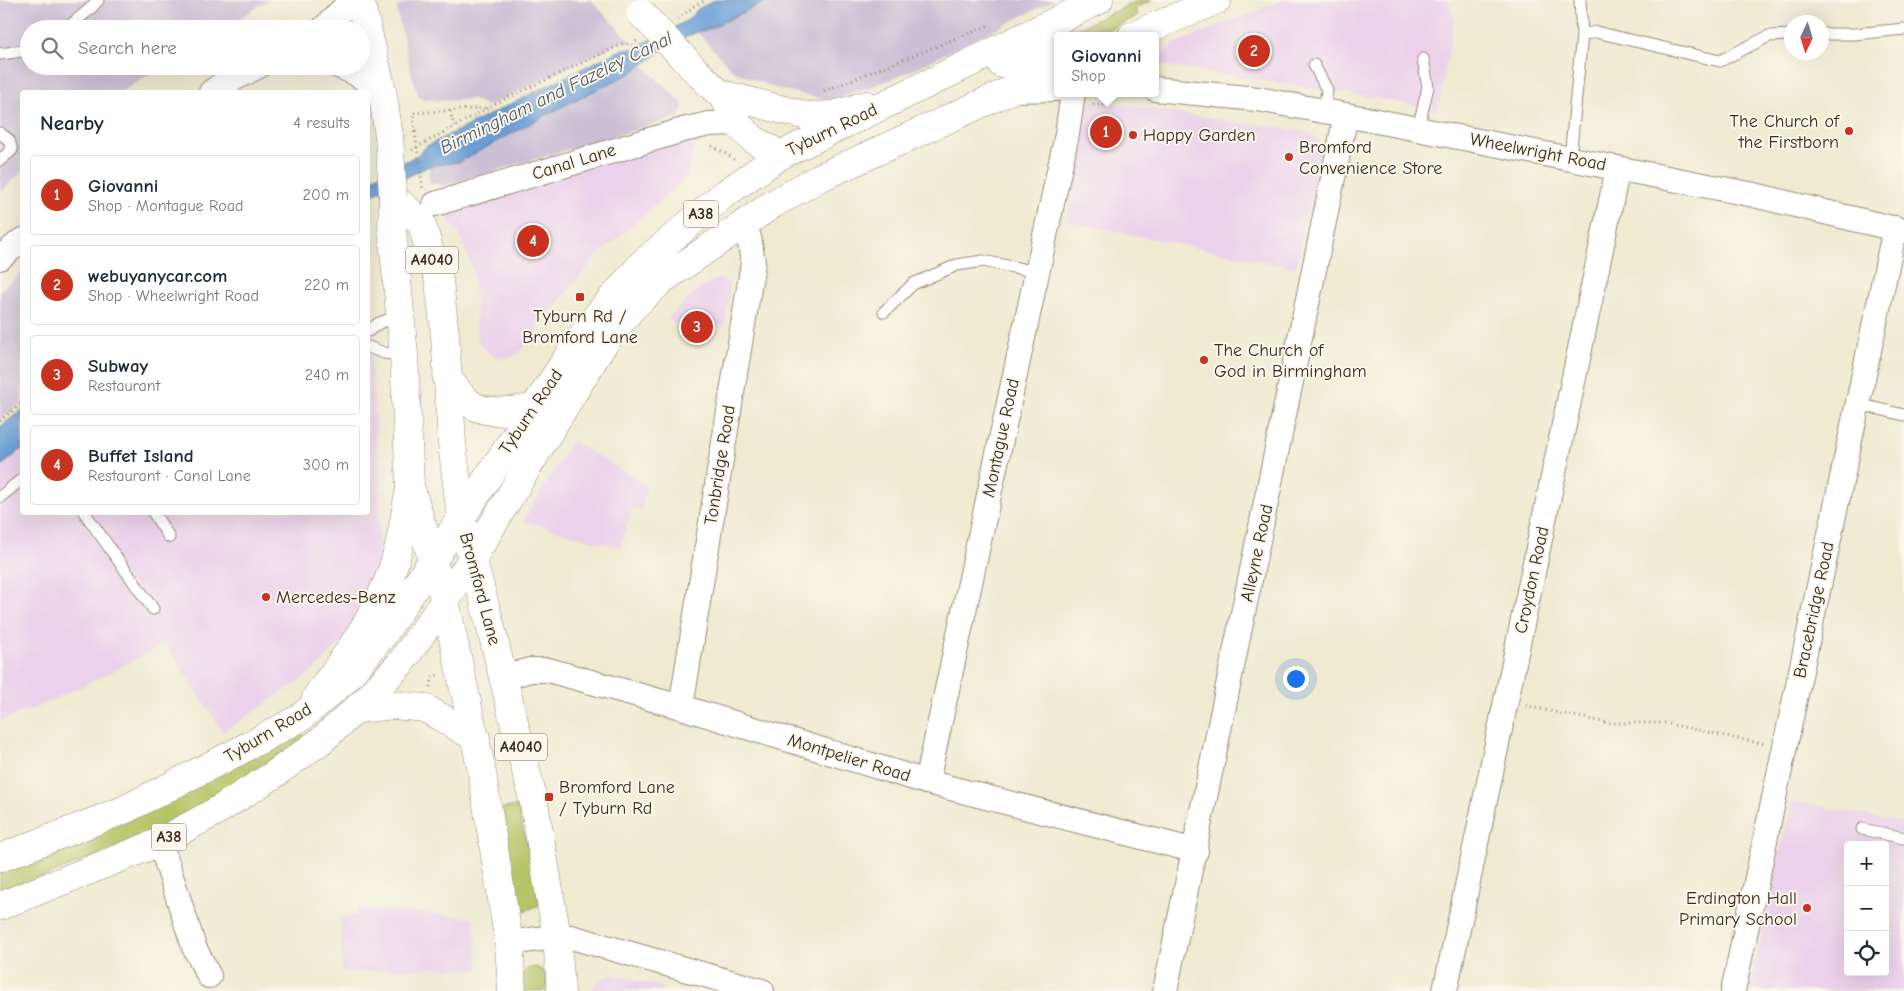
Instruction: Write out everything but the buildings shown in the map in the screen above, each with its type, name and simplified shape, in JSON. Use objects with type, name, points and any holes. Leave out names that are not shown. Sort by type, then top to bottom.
[{"type":"main road","name":"Bromford Lane","points":[[360,0],[365,20]]},
{"type":"main road","name":"Tyburn Road","points":[[0,858],[124,810],[239,752],[300,718],[344,680],[383,634],[590,324],[642,264],[723,195],[781,155],[1099,0]]},
{"type":"main road","points":[[1143,32],[1217,0]]},
{"type":"main road","points":[[636,6],[695,70],[721,94],[745,132],[781,155],[810,161],[936,110],[980,104]]},
{"type":"main road","name":"Bromford Lane","points":[[370,41],[382,90],[403,141],[393,197],[392,229],[404,355],[410,486],[445,601],[476,738],[509,943],[512,991]]},
{"type":"main road","points":[[721,94],[807,116],[834,115],[905,94],[959,81],[1041,49],[1054,52]]},
{"type":"main road","name":"Tyburn Road","points":[[0,906],[160,842],[215,812],[272,776],[322,740],[357,709],[400,664],[445,601],[594,360],[631,309],[662,280],[773,204],[819,178],[1054,70]]},
{"type":"main road","name":"A4040","points":[[393,197],[426,205]]},
{"type":"main road","name":"Bromford Lane","points":[[426,205],[439,281],[445,335],[452,443],[461,517],[504,678],[534,803],[557,937],[561,991]]},
{"type":"main road","points":[[447,378],[466,401],[474,407],[489,412],[534,408]]},
{"type":"main road","points":[[300,718],[342,662],[386,585],[396,559],[410,486]]},
{"type":"main road","points":[[357,709],[394,705],[425,708],[476,738]]},
{"type":"street","points":[[332,20],[352,0]]},
{"type":"street","points":[[214,90],[242,75]]},
{"type":"street","points":[[358,75],[382,90]]},
{"type":"street","name":"Wheelwright Road","points":[[1159,87],[1257,99],[1570,158],[1754,195],[1900,230]]},
{"type":"street","points":[[1010,90],[1054,88]]},
{"type":"street","name":"Montague Road","points":[[927,782],[1067,134],[1072,97]]},
{"type":"street","name":"Alleyne Road","points":[[1165,991],[1196,851],[1335,113]]},
{"type":"street","name":"Canal Lane","points":[[426,205],[709,124],[745,132]]},
{"type":"street","name":"Croydon Road","points":[[1445,991],[1618,168]]},
{"type":"street","name":"Tonbridge Road","points":[[681,707],[753,263],[749,237],[738,227]]},
{"type":"street","name":"Bracebridge Road","points":[[1733,991],[1858,404],[1900,230]]},
{"type":"street","points":[[0,258],[20,242]]},
{"type":"street","name":"Montpelier Road","points":[[504,678],[530,670],[548,670],[681,707],[927,782],[1196,851]]},
{"type":"street","points":[[160,842],[194,947],[209,976]]},
{"type":"street","points":[[509,943],[571,937],[762,991]]},
{"type":"lane","points":[[77,20],[98,0]]},
{"type":"lane","points":[[1570,158],[1582,35],[1580,0]]},
{"type":"lane","points":[[1829,34],[1855,34],[1904,29]]},
{"type":"lane","points":[[1582,35],[1596,32],[1720,61],[1769,36],[1784,35]]},
{"type":"lane","points":[[0,54],[20,51]]},
{"type":"lane","points":[[1418,129],[1428,87],[1423,59]]},
{"type":"lane","points":[[1314,65],[1328,90],[1335,113]]},
{"type":"lane","points":[[0,133],[9,140],[12,150],[0,160]]},
{"type":"lane","points":[[884,312],[913,284],[957,265],[983,261],[1037,272]]},
{"type":"lane","points":[[370,329],[379,323],[401,316]]},
{"type":"lane","points":[[370,348],[384,353],[404,355]]},
{"type":"lane","points":[[1858,404],[1904,415]]},
{"type":"lane","points":[[0,497],[20,481]]},
{"type":"lane","points":[[86,515],[153,609]]},
{"type":"lane","points":[[155,515],[169,537]]},
{"type":"lane","points":[[1862,829],[1904,838]]},
{"type":"path","points":[[675,21],[694,6],[706,0]]},
{"type":"path","points":[[819,94],[999,22]]},
{"type":"path","points":[[403,141],[454,126],[622,44],[632,44],[640,39]]},
{"type":"path","points":[[426,205],[403,141],[413,113],[489,108]]},
{"type":"path","points":[[450,111],[454,126]]},
{"type":"path","points":[[732,157],[745,132]]},
{"type":"path","points":[[0,421],[20,406]]},
{"type":"path","points":[[1506,702],[1608,723],[1664,723],[1784,748]]},
{"type":"shaded area","points":[[0,0],[268,0],[237,20],[20,20],[20,75],[148,75],[124,90],[20,90],[20,174],[0,193]]},
{"type":"shaded area","points":[[415,0],[591,0],[631,42],[621,42],[488,106],[473,99],[443,101],[423,99],[419,97],[410,69],[396,7]]},
{"type":"shaded area","points":[[769,0],[1055,0],[899,76],[832,101],[775,88],[733,71],[697,32],[709,29]]},
{"type":"shaded area","points":[[1284,0],[1448,0],[1454,20],[1438,110],[1358,95],[1160,65],[1159,57],[1176,43]]},
{"type":"shaded area","points":[[642,64],[683,104],[680,117],[443,186],[429,182],[429,166],[459,162],[563,106],[631,73]]},
{"type":"shaded area","points":[[1089,100],[1311,133],[1318,139],[1320,155],[1296,268],[1066,221]]},
{"type":"shaded area","points":[[667,141],[690,141],[693,148],[687,177],[596,257],[534,332],[522,350],[512,357],[501,358],[490,354],[482,347],[477,338],[474,279],[469,259],[459,234],[446,215],[447,210]]},
{"type":"shaded area","points":[[20,275],[20,405],[0,421],[0,290]]},
{"type":"shaded area","points":[[719,278],[729,285],[730,293],[724,328],[711,324],[703,340],[668,318],[693,294]]},
{"type":"shaded area","points":[[370,350],[380,490],[378,572],[344,640],[310,674],[223,732],[165,643],[112,672],[37,707],[0,721],[0,467],[20,451],[20,515],[370,515]]},
{"type":"shaded area","points":[[572,441],[647,485],[641,511],[632,509],[620,548],[523,521]]},
{"type":"shaded area","name":"Erdington Hall Primary School","points":[[1791,801],[1904,823],[1904,991],[1749,991]]},
{"type":"shaded area","points":[[357,908],[474,918],[479,970],[437,968],[342,972],[340,918],[356,915]]},
{"type":"shaded area","points":[[609,975],[625,977],[663,988],[662,991],[592,991],[596,983]]},
{"type":"green space","points":[[1139,0],[1153,0],[1135,8],[1138,16],[1103,32],[1070,32]]},
{"type":"green space","points":[[300,731],[305,738],[198,809],[111,850],[0,895],[0,871]]},
{"type":"green space","points":[[517,806],[537,882],[539,905],[527,910],[514,911],[510,901],[503,808]]},
{"type":"green space","points":[[536,967],[546,973],[548,991],[523,991],[522,975],[527,969]]},
{"type":"water","name":"Birmingham and Fazeley Canal","points":[[715,0],[769,0],[709,29],[697,32],[671,44],[631,73],[563,106],[459,162],[429,166],[370,196],[370,179],[416,156],[427,146],[623,49],[633,49],[688,20],[698,9]]},
{"type":"water","points":[[20,412],[20,451],[0,467],[0,427]]},
{"type":"place","name":"webuyanycar.com","points":[[1254,51]]},
{"type":"place","name":"The Church of the Firstborn","points":[[1849,131]]},
{"type":"place","name":"Giovanni","points":[[1106,132]]},
{"type":"place","name":"Happy Garden","points":[[1133,135]]},
{"type":"place","name":"Bromford Convenience Store","points":[[1289,157]]},
{"type":"place","name":"Buffet Island","points":[[533,241]]},
{"type":"place","name":"Tyburn Rd / Bromford Lane","points":[[580,297]]},
{"type":"place","name":"Subway","points":[[697,327]]},
{"type":"place","name":"The Church of God in Birmingham","points":[[1204,360]]},
{"type":"place","name":"Mercedes-Benz","points":[[266,597]]},
{"type":"place","name":"Bromford Lane / Tyburn Rd","points":[[549,797]]},
{"type":"place","name":"Erdington Hall Primary School","points":[[1807,908]]}]
